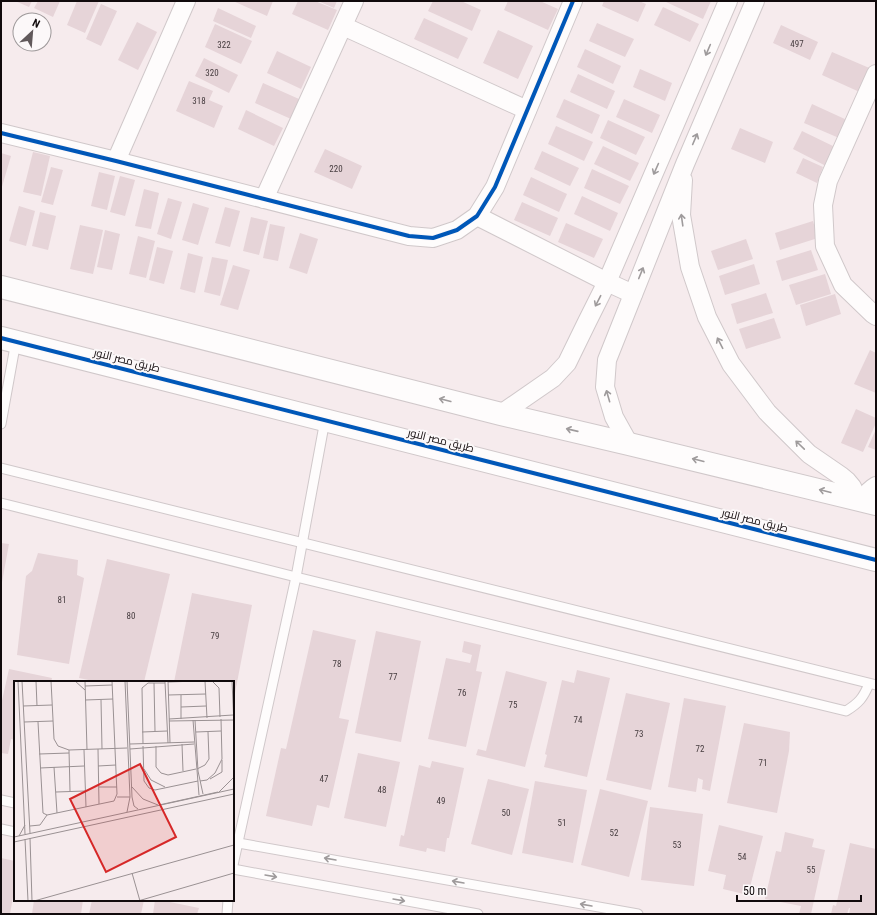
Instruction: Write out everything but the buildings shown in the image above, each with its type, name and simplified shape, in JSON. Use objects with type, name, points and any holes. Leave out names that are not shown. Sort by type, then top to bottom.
[{"type":"street","points":[[116,161],[186,1]]},
{"type":"street","points":[[264,199],[354,1]]},
{"type":"street","points":[[1,133],[408,236],[433,238],[457,230],[477,216],[495,187],[573,1]]},
{"type":"street","points":[[501,414],[553,378],[567,362],[607,282],[728,1]]},
{"type":"street","points":[[629,444],[614,417],[605,387],[607,360],[684,164],[755,1]]},
{"type":"street","points":[[720,22],[742,31]]},
{"type":"street","points":[[343,26],[527,110]]},
{"type":"street","points":[[876,74],[828,181],[822,205],[826,246],[843,285],[876,316]]},
{"type":"street","points":[[684,164],[681,215],[690,267],[707,317],[731,364],[767,412],[810,454],[841,476],[852,487],[868,497]]},
{"type":"street","points":[[477,216],[633,294]]},
{"type":"street","points":[[1,287],[501,414],[868,497]]},
{"type":"street","name":"طريق مصر النور","points":[[8,340],[876,560]]},
{"type":"lane","points":[[1,424],[8,340]]},
{"type":"lane","points":[[234,854],[235,842],[296,578],[325,420]]},
{"type":"lane","points":[[1,468],[872,685],[856,705],[846,711],[296,578],[1,503]]},
{"type":"lane","points":[[1,800],[14,803]]},
{"type":"lane","points":[[1,829],[14,832]]},
{"type":"lane","points":[[235,842],[638,914]]},
{"type":"lane","points":[[234,869],[478,914]]},
{"type":"lane","points":[[227,914],[228,901]]},
{"type":"cycle path","points":[[1,133],[409,236],[433,238],[457,230],[477,216],[495,187],[573,1]]},
{"type":"cycle path","points":[[1,338],[876,560]]}]
